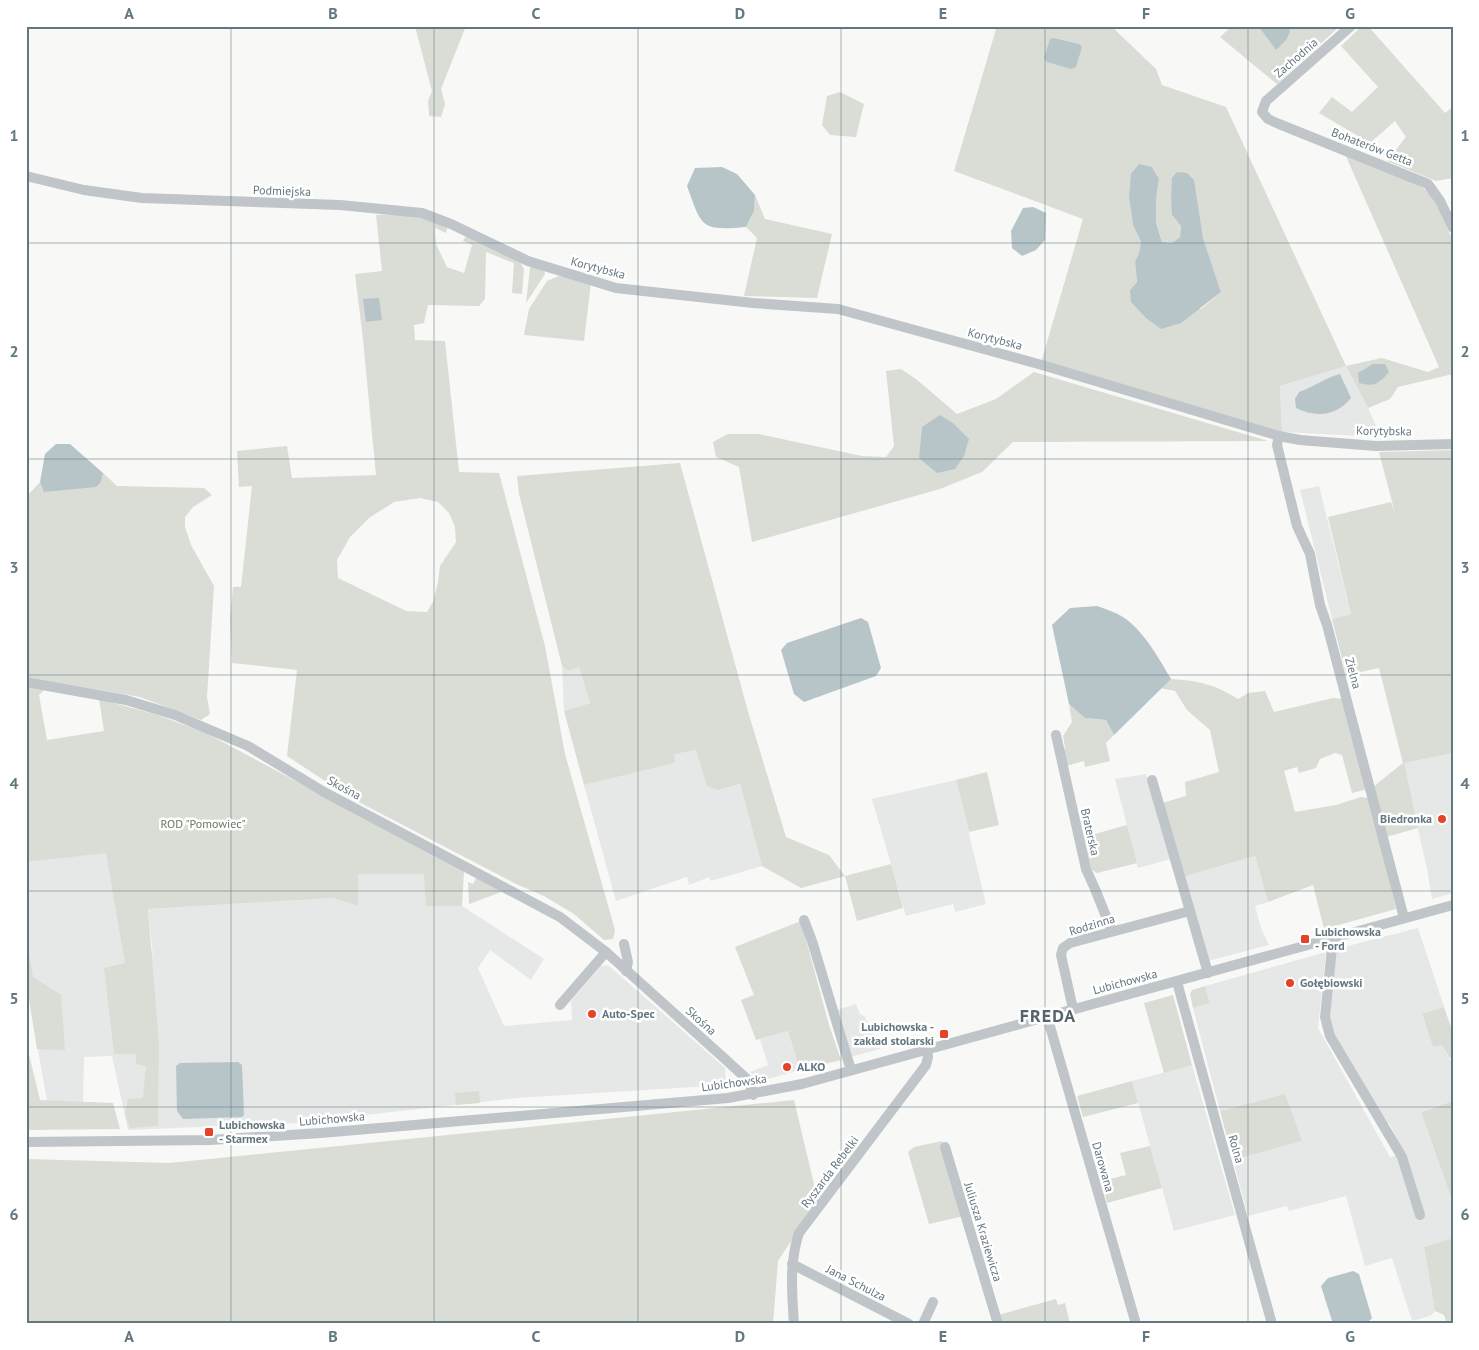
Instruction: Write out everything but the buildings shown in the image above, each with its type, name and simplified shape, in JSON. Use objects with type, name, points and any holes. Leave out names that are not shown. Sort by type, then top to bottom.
[{"type":"street","name":"Zachodnia","points":[[1262,112],[1266,101],[1351,26]]},
{"type":"street","name":"Bohaterów Getta","points":[[1262,112],[1268,119],[1279,124],[1428,184],[1440,201],[1453,228]]},
{"type":"street","name":"Podmiejska","points":[[26,176],[84,190],[142,198],[340,205],[422,213],[451,224],[528,261]]},
{"type":"street","name":"Korytybska","points":[[528,261],[616,288],[753,303],[838,309],[1042,364],[1279,436],[1300,440],[1376,446],[1453,444]]},
{"type":"street","name":"Zielna","points":[[1279,436],[1277,445],[1298,526],[1310,554],[1320,605],[1404,918]]},
{"type":"street","name":"Skośna","points":[[26,682],[126,700],[175,715],[248,746],[324,792],[560,917],[606,952],[749,1082],[753,1094]]},
{"type":"street","name":"Braterska","points":[[1056,735],[1086,869],[1112,931]]},
{"type":"street","points":[[1152,780],[1208,974]]},
{"type":"street","name":"Lubichowska","points":[[26,1142],[210,1140],[728,1098],[753,1094],[802,1084],[1047,1016],[1208,974],[1453,905]]},
{"type":"street","name":"Rodzinna","points":[[1073,1009],[1061,955],[1064,948],[1070,943],[1190,911]]},
{"type":"street","points":[[804,920],[851,1070]]},
{"type":"street","points":[[1333,938],[1324,1016],[1326,1027],[1402,1158],[1420,1215]]},
{"type":"street","points":[[624,944],[628,962],[626,971]]},
{"type":"street","points":[[560,1006],[606,952]]},
{"type":"street","name":"Rolna","points":[[1176,982],[1272,1324]]},
{"type":"street","name":"Darowana","points":[[1047,1016],[1136,1324]]},
{"type":"street","name":"Ryszarda Rebelki","points":[[794,1324],[792,1264],[793,1250],[799,1233],[926,1065],[927,1050]]},
{"type":"street","name":"Juliusza Kraziewicza","points":[[945,1147],[998,1324]]},
{"type":"street","name":"Jana Schulza","points":[[792,1264],[909,1324]]},
{"type":"street","points":[[923,1324],[933,1302]]},
{"type":"shaded area","points":[[1258,26],[1289,26],[1290,32],[1286,40],[1276,50]]},
{"type":"shaded area","points":[[1050,39],[1079,44],[1082,47],[1076,67],[1071,69],[1047,62],[1044,58]]},
{"type":"shaded area","points":[[1139,164],[1152,167],[1159,179],[1156,199],[1156,223],[1162,242],[1172,243],[1180,237],[1181,226],[1172,215],[1172,178],[1177,172],[1187,173],[1194,180],[1203,238],[1221,292],[1181,323],[1161,329],[1146,318],[1131,302],[1130,290],[1137,282],[1135,262],[1141,242],[1133,225],[1129,198],[1131,174]]},
{"type":"shaded area","points":[[722,167],[737,174],[755,195],[754,211],[746,227],[711,227],[700,218],[696,210],[687,186],[695,168]]},
{"type":"shaded area","points":[[1033,207],[1046,213],[1045,240],[1036,250],[1022,256],[1012,248],[1011,231],[1023,208]]},
{"type":"shaded area","points":[[379,298],[382,320],[366,322],[363,299]]},
{"type":"shaded area","points":[[1373,364],[1385,364],[1389,372],[1376,384],[1359,383],[1358,373]]},
{"type":"shaded area","points":[[1346,366],[1381,437],[1282,432],[1280,386]]},
{"type":"shaded area","points":[[1340,374],[1351,398],[1339,409],[1326,414],[1318,414],[1296,408],[1295,399],[1299,392]]},
{"type":"shaded area","points":[[940,415],[954,424],[969,439],[964,456],[955,469],[937,473],[919,458],[922,427]]},
{"type":"shaded area","points":[[56,444],[70,444],[103,473],[101,482],[96,487],[44,492],[40,482],[45,454]]},
{"type":"shaded area","points":[[1319,486],[1351,614],[1332,619],[1300,490]]},
{"type":"shaded area","points":[[1097,606],[1123,617],[1131,623],[1150,645],[1171,679],[1114,735],[1106,720],[1085,718],[1069,704],[1052,625],[1070,608]]},
{"type":"shaded area","points":[[861,618],[868,622],[881,668],[876,676],[804,702],[794,694],[781,650],[787,643]]},
{"type":"shaded area","points":[[562,666],[568,670],[579,667],[590,703],[564,711]]},
{"type":"shaded area","points":[[696,749],[718,790],[740,784],[762,866],[711,881],[709,877],[689,885],[687,877],[616,901],[584,785],[675,763],[673,754]]},
{"type":"shaded area","points":[[1453,753],[1453,893],[1432,899],[1403,763]]},
{"type":"shaded area","points":[[1146,774],[1171,859],[1138,868],[1115,779]]},
{"type":"shaded area","points":[[956,780],[986,904],[955,912],[953,904],[906,916],[872,799]]},
{"type":"shaded area","points":[[121,829],[153,956],[148,909],[333,898],[358,906],[358,874],[425,874],[427,906],[462,906],[544,959],[531,980],[490,950],[478,968],[504,1026],[572,1020],[571,1001],[601,966],[608,965],[725,1068],[726,1085],[516,1098],[294,1123],[128,1130],[112,1056],[84,1057],[83,1103],[47,1101],[26,981],[26,844]]},
{"type":"shaded area","points":[[1255,856],[1268,902],[1255,906],[1261,928],[1269,945],[1208,961],[1183,877]]},
{"type":"shaded area","points":[[1418,928],[1444,1007],[1422,1015],[1433,1047],[1442,1045],[1453,1064],[1453,1101],[1421,1112],[1453,1203],[1453,1238],[1424,1247],[1435,1311],[1430,1316],[1412,1321],[1392,1258],[1365,1266],[1346,1196],[1289,1211],[1287,1206],[1248,1216],[1233,1160],[1301,1141],[1285,1094],[1220,1111],[1193,1008],[1210,1003],[1205,986],[1326,952],[1318,1028],[1390,1157],[1404,1153],[1389,1123],[1385,1124],[1329,1024],[1336,949]]},
{"type":"shaded area","points":[[856,1004],[860,1014],[864,1016],[878,1040],[880,1049],[850,1057],[837,1010]]},
{"type":"shaded area","points":[[788,1031],[800,1070],[760,1081],[750,1072],[768,1065],[760,1039]]},
{"type":"shaded area","points":[[238,1062],[242,1065],[244,1115],[242,1117],[183,1119],[177,1111],[176,1066],[180,1063]]},
{"type":"shaded area","points":[[1192,1065],[1235,1215],[1174,1231],[1132,1081]]},
{"type":"shaded area","points":[[1353,1271],[1359,1274],[1372,1318],[1359,1324],[1333,1324],[1321,1286],[1328,1278]]},
{"type":"green space","points":[[415,26],[466,26],[441,89],[445,104],[441,117],[429,116],[428,101],[432,91]]},
{"type":"green space","points":[[997,26],[1111,26],[1156,69],[1162,85],[1226,107],[1346,366],[1280,386],[1282,432],[1040,366],[1083,219],[954,171]],"holes":[[[1152,167],[1159,179],[1156,199],[1156,223],[1162,242],[1172,243],[1180,237],[1181,226],[1172,215],[1172,179],[1197,210],[1203,238],[1221,292],[1201,309],[1130,290],[1137,282],[1135,262],[1141,242],[1133,225],[1129,198]]]},
{"type":"green space","points":[[1232,26],[1258,26],[1276,50],[1290,32],[1289,26],[1340,26],[1277,84],[1220,37]]},
{"type":"green space","points":[[1362,26],[1368,26],[1445,113],[1453,107],[1453,178],[1436,181],[1387,161],[1406,137],[1395,121],[1370,143],[1319,113],[1332,97],[1352,112],[1378,87],[1341,46]]},
{"type":"green space","points":[[840,92],[864,104],[856,137],[830,135],[822,125],[827,96]]},
{"type":"green space","points":[[1345,154],[1417,184],[1429,192],[1453,241],[1453,374],[1398,387],[1390,399],[1368,408],[1346,366],[1382,358],[1428,372],[1439,367]]},
{"type":"green space","points":[[755,195],[765,219],[832,234],[817,298],[744,296],[757,238],[746,227],[754,211]]},
{"type":"green space","points":[[405,214],[435,220],[448,225],[446,233],[435,228],[436,244],[447,267],[464,273],[472,245],[463,241],[467,234],[520,262],[524,269],[522,294],[512,293],[514,263],[486,252],[485,299],[479,306],[428,305],[424,323],[414,325],[415,340],[445,341],[459,472],[499,473],[545,646],[565,754],[615,930],[613,939],[604,940],[574,914],[544,896],[516,884],[351,798],[287,756],[297,670],[232,663],[230,619],[233,587],[241,587],[252,486],[239,487],[237,451],[287,446],[292,478],[376,475],[355,274],[382,271],[376,215]],"holes":[[[420,498],[438,502],[449,513],[455,527],[456,542],[440,566],[433,602],[427,612],[406,611],[338,578],[337,560],[350,537],[369,518],[394,502]]]},
{"type":"green space","points":[[530,267],[544,270],[545,274],[526,303]]},
{"type":"green space","points":[[559,276],[591,282],[584,341],[524,335],[529,309],[547,281]]},
{"type":"green space","points":[[901,369],[916,379],[957,414],[996,399],[1034,372],[1268,441],[1013,442],[982,472],[940,489],[752,542],[739,467],[716,457],[713,442],[728,434],[759,434],[862,456],[886,457],[894,446],[886,371]]},
{"type":"green space","points":[[1453,450],[1453,753],[1404,763],[1418,828],[1386,837],[1373,787],[1403,763],[1379,668],[1346,675],[1332,619],[1351,614],[1328,517],[1391,502],[1395,513],[1379,452]]},
{"type":"green space","points":[[680,463],[749,715],[786,837],[829,855],[845,876],[801,888],[762,866],[740,784],[718,790],[707,786],[696,750],[674,754],[675,763],[584,785],[564,711],[590,703],[579,667],[568,671],[562,666],[519,494],[517,476]]},
{"type":"green space","points":[[103,473],[117,486],[204,488],[212,495],[193,507],[185,517],[185,527],[191,545],[214,586],[207,697],[210,714],[201,720],[140,697],[26,677],[26,494],[30,493],[40,482],[45,492],[101,482]]},
{"type":"green space","points":[[1171,679],[1206,684],[1238,699],[1248,693],[1265,691],[1274,712],[1333,698],[1344,699],[1367,785],[1364,790],[1352,793],[1342,755],[1335,753],[1320,759],[1316,768],[1299,773],[1297,767],[1284,771],[1295,812],[1336,805],[1361,797],[1370,798],[1396,909],[1324,929],[1313,885],[1268,902],[1255,856],[1183,877],[1162,803],[1186,796],[1185,782],[1219,772],[1210,730],[1187,710],[1175,691],[1160,688]]},
{"type":"green space","name":"ROD \"Pomowiec\"","points":[[26,687],[44,690],[39,695],[47,740],[104,731],[99,699],[154,714],[204,732],[464,871],[462,906],[426,906],[424,874],[358,874],[358,906],[333,898],[148,909],[159,1044],[158,1126],[130,1128],[125,1114],[128,1099],[143,1098],[146,1066],[136,1064],[136,1054],[114,1054],[104,968],[125,963],[106,853],[26,862]]},
{"type":"green space","points":[[1069,704],[1085,718],[1106,720],[1114,735],[1106,743],[1110,761],[1085,767],[1084,761],[1066,766],[1063,752],[1065,747],[1063,736],[1072,722]]},
{"type":"green space","points":[[987,772],[999,825],[969,832],[956,780]]},
{"type":"green space","points":[[1127,825],[1137,863],[1097,873],[1091,869],[1084,837]]},
{"type":"green space","points":[[891,864],[903,908],[857,921],[845,876]]},
{"type":"green space","points":[[476,878],[504,891],[469,904],[468,882],[473,884]]},
{"type":"green space","points":[[801,921],[829,1025],[841,1060],[800,1070],[788,1031],[756,1040],[741,1000],[754,995],[735,947]]},
{"type":"green space","points":[[26,936],[33,977],[61,995],[65,1050],[37,1049],[26,981]]},
{"type":"green space","points":[[1205,986],[1210,1003],[1193,1008],[1190,994],[1192,990]]},
{"type":"green space","points":[[1173,995],[1192,1065],[1164,1073],[1144,1003]]},
{"type":"green space","points":[[1444,1007],[1453,1033],[1453,1057],[1450,1058],[1442,1045],[1433,1047],[1422,1014]]},
{"type":"green space","points":[[26,1042],[40,1100],[113,1103],[120,1129],[26,1130]]},
{"type":"green space","points":[[1132,1081],[1138,1103],[1083,1117],[1077,1096]]},
{"type":"green space","points":[[479,1091],[480,1103],[456,1105],[455,1093]]},
{"type":"green space","points":[[1285,1094],[1302,1141],[1233,1160],[1220,1111]]},
{"type":"green space","points":[[794,1100],[818,1201],[778,1261],[773,1324],[26,1324],[26,1159],[170,1163]]},
{"type":"green space","points":[[1453,1101],[1453,1203],[1421,1112]]},
{"type":"green space","points":[[942,1141],[964,1216],[929,1224],[908,1152],[914,1147]]},
{"type":"green space","points":[[1150,1146],[1162,1188],[1107,1203],[1102,1181],[1126,1175],[1120,1153]]},
{"type":"green space","points":[[1453,1238],[1453,1324],[1447,1324],[1444,1315],[1435,1311],[1424,1247]]},
{"type":"green space","points":[[1056,1299],[1058,1305],[1065,1303],[1070,1324],[1000,1324],[998,1315]]},
{"type":"place","name":"Biedronka","points":[[1442,819]]},
{"type":"place","name":"Lubichowska - Ford","points":[[1305,939]]},
{"type":"place","name":"Gołębiowski","points":[[1290,983]]},
{"type":"place","name":"Auto-Spec","points":[[592,1014]]},
{"type":"place","name":"Lubichowska - zakład stolarski","points":[[944,1034]]},
{"type":"place","name":"ALKO","points":[[787,1067]]},
{"type":"place","name":"Lubichowska - Starmex","points":[[209,1132]]},
{"type":"district","name":"FREDA","points":[[1048,1016]]}]
